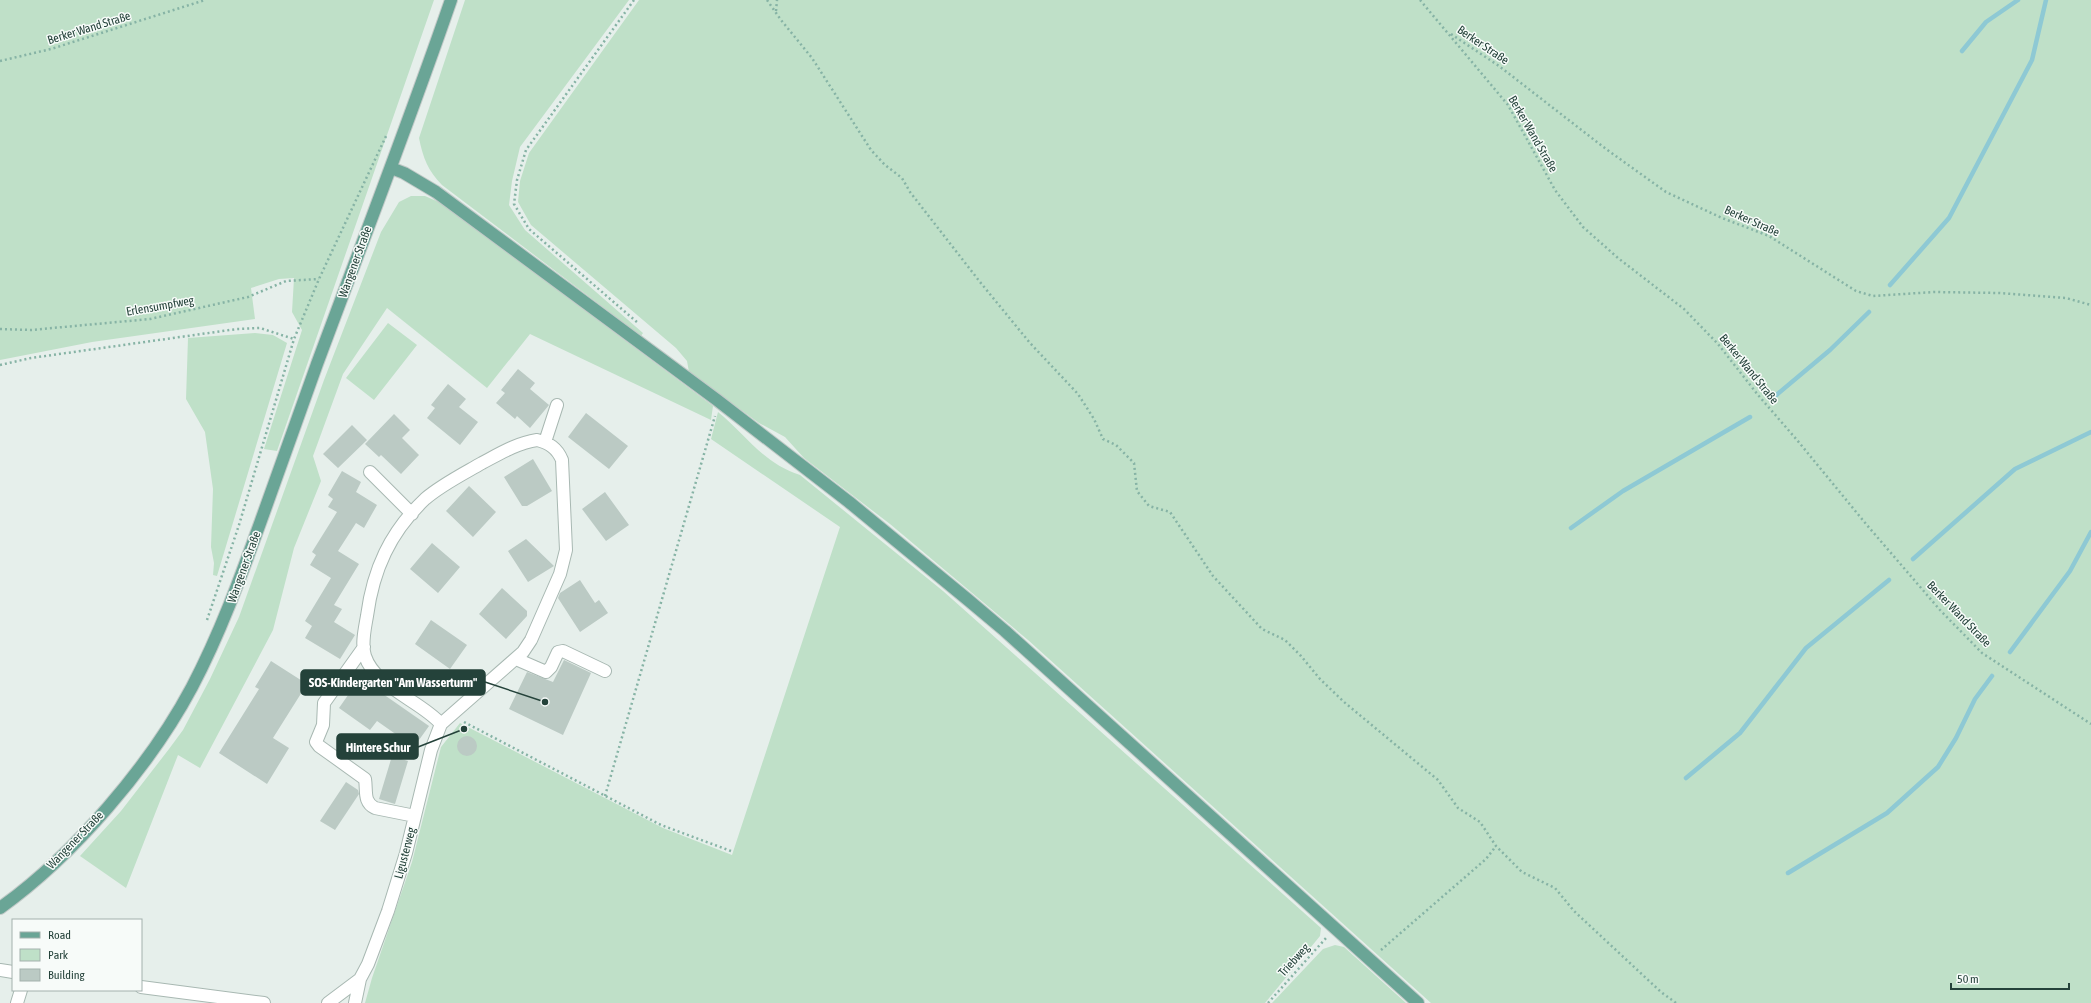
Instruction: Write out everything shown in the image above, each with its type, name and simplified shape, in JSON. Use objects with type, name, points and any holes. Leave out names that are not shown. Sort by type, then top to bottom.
[{"type":"main road","name":"Wangener Straße","points":[[0,908],[41,875],[112,802],[137,771],[162,736],[191,688],[229,609],[357,254],[391,168],[451,0]]},
{"type":"main road","points":[[391,168],[404,173],[436,192],[717,400],[849,502],[1005,631],[1418,1003]]},
{"type":"street","points":[[545,442],[557,405]]},
{"type":"street","points":[[537,440],[545,442],[559,452],[562,460],[566,550],[560,574],[531,640],[516,659],[454,715],[441,724],[436,718],[408,700],[378,674],[368,663],[364,647],[368,607],[377,568],[384,552],[398,530],[425,499],[462,474],[501,453],[529,441],[537,440]]},
{"type":"street","points":[[370,472],[412,514]]},
{"type":"street","points":[[364,647],[324,703],[323,725],[316,742],[318,746],[365,779],[366,800],[369,805],[374,808],[414,816]]},
{"type":"street","points":[[516,659],[546,672],[558,652],[563,651],[604,671]]},
{"type":"street","name":"Ligusterweg","points":[[355,1003],[360,979],[368,964],[388,911],[406,853],[431,750],[441,724]]},
{"type":"street","points":[[0,970],[12,972]]},
{"type":"street","name":"Ligusterweg","points":[[328,1003],[360,979]]},
{"type":"street","points":[[142,986],[264,1003]]},
{"type":"street","points":[[17,1003],[21,991]]},
{"type":"path","name":"Berker Wand Straße","points":[[0,61],[51,49],[205,0]]},
{"type":"path","points":[[634,0],[526,150],[517,180],[514,204],[528,229],[641,325]]},
{"type":"path","points":[[767,0],[780,20],[812,58],[870,150],[885,165],[902,178],[910,192],[980,282],[1054,370],[1078,394],[1094,419],[1103,439],[1116,445],[1134,463],[1137,491],[1149,506],[1170,512],[1213,576],[1262,630],[1285,640],[1301,656],[1320,679],[1344,702],[1438,780],[1458,808],[1480,822],[1496,846],[1522,872],[1555,888],[1574,911],[1661,992],[1676,1003]]},
{"type":"path","points":[[776,12],[777,0]]},
{"type":"path","name":"Berker Wand Straße","points":[[1420,0],[1508,105],[1554,190],[1583,227],[1618,258],[1684,309],[1718,344],[1758,395],[1798,440],[1900,564],[1940,610],[1982,653],[2091,724]]},
{"type":"path","name":"Berker Straße","points":[[1447,32],[1499,66],[1606,149],[1666,192],[1722,218],[1769,236],[1856,291],[1873,296],[1934,292],[1999,293],[2066,298],[2091,305]]},
{"type":"path","points":[[207,627],[208,616],[239,525],[294,339],[319,279],[388,132]]},
{"type":"path","name":"Erlensumpfweg","points":[[0,329],[31,330],[150,319],[248,297],[286,281],[319,279]]},
{"type":"path","points":[[0,365],[31,358],[237,328],[260,328],[294,339]]},
{"type":"path","points":[[605,796],[714,418],[717,400]]},
{"type":"path","points":[[454,715],[475,728],[661,825],[731,851]]},
{"type":"path","points":[[1369,960],[1486,859],[1496,846]]},
{"type":"path","name":"Triebweg","points":[[1268,1003],[1335,929]]},
{"type":"green space","points":[[0,0],[434,0],[277,451],[264,449],[302,330],[292,312],[294,278],[279,279],[251,288],[255,319],[92,342],[0,360]]},
{"type":"green space","points":[[465,0],[629,0],[520,147],[512,181],[509,205],[525,230],[643,333],[641,336],[442,185],[437,180],[424,158],[419,138]]},
{"type":"green space","points":[[639,0],[2091,0],[2091,1003],[1431,1003],[1028,640],[890,524],[804,458],[785,437],[759,423],[689,372],[687,361],[676,348],[531,225],[518,202],[520,181],[529,153]]},
{"type":"green space","points":[[411,196],[425,196],[441,203],[713,406],[711,420],[530,334],[487,388],[387,308],[343,374],[313,456],[321,481],[294,548],[273,630],[200,768],[178,755],[126,888],[80,856],[121,811],[183,730],[210,679],[239,617],[324,380],[381,232],[399,202]]},
{"type":"green space","points":[[388,323],[417,345],[374,400],[346,378]]},
{"type":"green space","points":[[255,333],[273,335],[287,343],[217,576],[213,575],[214,563],[211,547],[213,489],[205,432],[186,399],[188,338]]},
{"type":"green space","points":[[718,412],[765,456],[787,470],[800,475],[943,591],[1321,928],[1320,936],[1265,1003],[365,1003],[372,978],[412,862],[441,747],[460,723],[663,828],[732,855],[840,527],[711,439]]},
{"type":"green space","points":[[1335,945],[1344,947],[1406,1003],[1272,1003],[1323,949]]},
{"type":"building","points":[[518,369],[535,383],[530,389],[549,405],[530,428],[517,416],[515,419],[496,403],[505,393],[501,390]]},
{"type":"building","points":[[448,384],[466,399],[459,407],[478,422],[460,445],[427,418],[435,408],[431,405]]},
{"type":"building","points":[[586,413],[628,446],[609,469],[568,437]]},
{"type":"building","points":[[394,414],[410,430],[402,438],[419,455],[401,474],[381,455],[379,457],[365,444]]},
{"type":"building","points":[[352,425],[367,440],[338,468],[323,454]]},
{"type":"building","points":[[533,459],[552,491],[527,506],[522,506],[504,477]]},
{"type":"building","points":[[342,471],[361,482],[356,492],[377,505],[364,528],[356,523],[338,551],[359,564],[334,605],[342,609],[334,622],[355,635],[340,659],[305,638],[312,626],[305,621],[331,578],[310,565],[316,555],[312,552],[337,512],[328,507],[333,499],[328,495]]},
{"type":"building","points":[[469,486],[496,512],[473,537],[446,511]]},
{"type":"building","points":[[605,492],[629,525],[606,541],[582,509]]},
{"type":"building","points":[[526,539],[554,566],[528,582],[508,551]]},
{"type":"building","points":[[432,543],[460,567],[438,593],[410,569]]},
{"type":"building","points":[[580,580],[595,603],[599,600],[608,613],[580,632],[558,598],[560,593]]},
{"type":"building","points":[[502,588],[527,611],[527,616],[506,639],[479,614]]},
{"type":"building","points":[[431,620],[467,645],[450,669],[415,644]]},
{"type":"building","points":[[564,660],[591,673],[563,735],[509,709],[527,672],[553,682]]},
{"type":"building","points":[[271,661],[307,684],[273,738],[289,748],[267,784],[219,753],[259,689],[255,687]]},
{"type":"building","points":[[360,678],[429,726],[414,747],[377,721],[370,730],[339,708]]},
{"type":"building","points":[[467,736],[474,739],[477,746],[474,753],[467,756],[460,753],[457,746],[460,739]]},
{"type":"building","points":[[392,756],[408,761],[395,804],[379,799]]},
{"type":"building","points":[[346,782],[358,790],[359,794],[335,830],[320,821]]},
{"type":"waterway","points":[[1962,51],[1986,22],[2018,0]]},
{"type":"waterway","points":[[1890,285],[1949,218],[2032,60],[2046,0]]},
{"type":"waterway","points":[[1774,397],[1830,350],[1869,312]]},
{"type":"waterway","points":[[1571,528],[1623,491],[1750,417]]},
{"type":"waterway","points":[[1913,559],[2015,469],[2091,432]]},
{"type":"waterway","points":[[2010,652],[2070,571],[2091,532]]},
{"type":"waterway","points":[[1686,778],[1740,733],[1806,648],[1889,580]]},
{"type":"waterway","points":[[1788,873],[1887,813],[1938,767],[1956,738],[1975,699],[1992,676]]},
{"type":"place","name":"SOS-Kindergarten \"Am Wasserturm\"","points":[[545,702]]},
{"type":"place","name":"Hintere Schur","points":[[464,729]]}]
